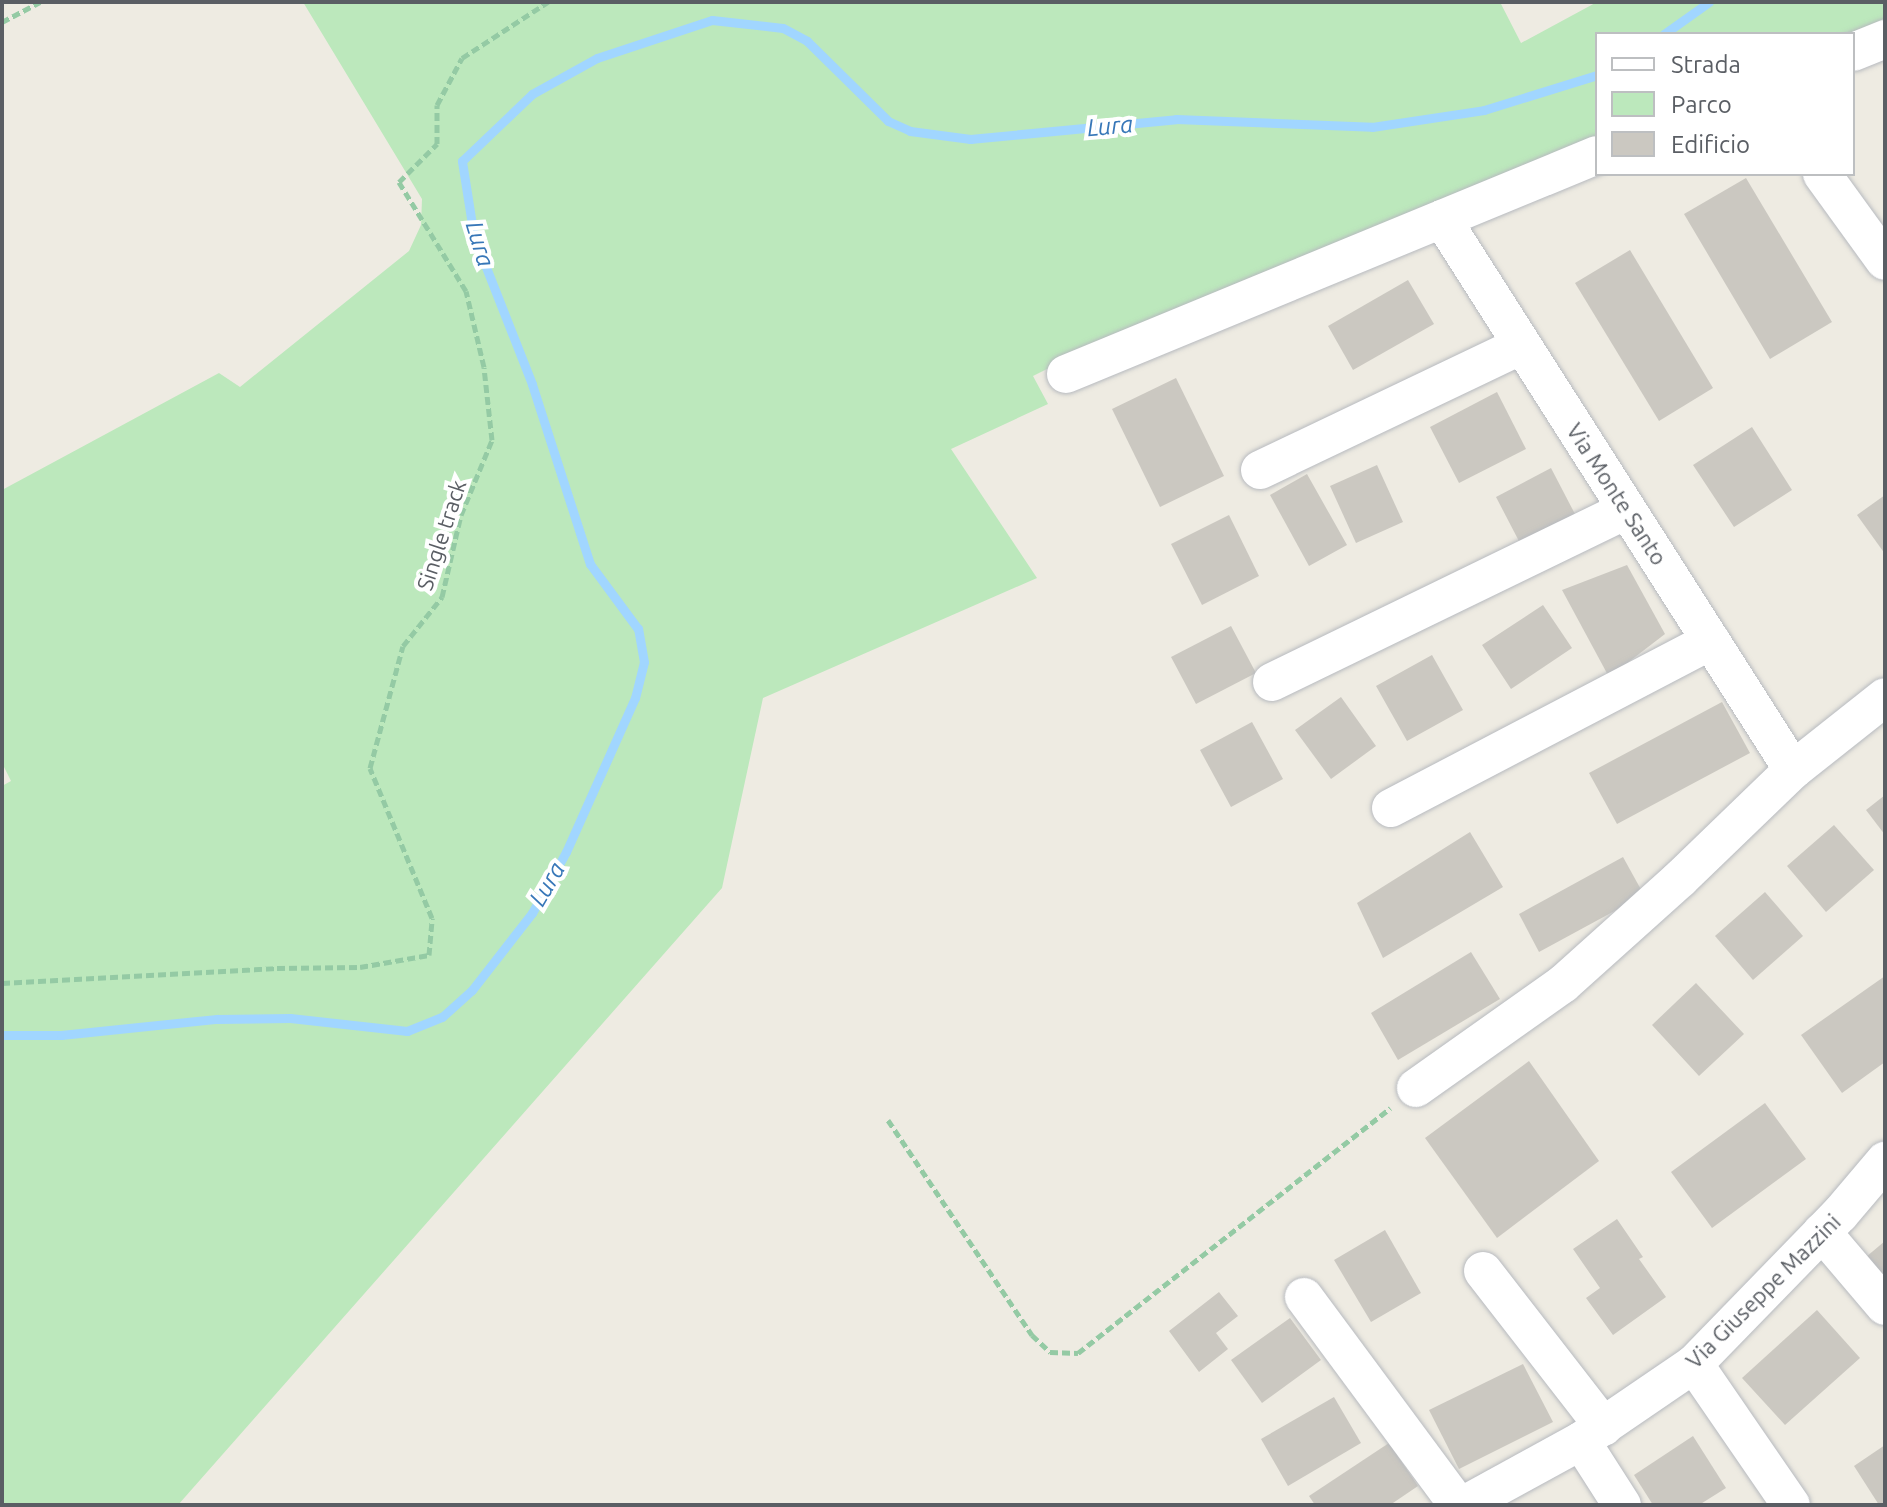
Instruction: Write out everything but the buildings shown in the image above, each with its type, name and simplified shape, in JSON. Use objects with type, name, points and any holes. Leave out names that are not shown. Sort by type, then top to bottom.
[{"type":"street","points":[[1855,51],[1885,39]]},
{"type":"street","points":[[1066,374],[1595,156]]},
{"type":"street","points":[[1823,176],[1885,261]]},
{"type":"street","name":"Via Monte Santo","points":[[1442,219],[1793,770]]},
{"type":"street","points":[[1260,470],[1522,345]]},
{"type":"street","points":[[1272,682],[1627,510]]},
{"type":"street","points":[[1391,808],[1711,641]]},
{"type":"street","points":[[1416,1088],[1563,984],[1680,879],[1793,770],[1885,697]]},
{"type":"street","name":"Via Giuseppe Mazzini","points":[[1461,1505],[1592,1434],[1694,1364],[1822,1232],[1885,1161]]},
{"type":"street","points":[[1822,1232],[1885,1306]]},
{"type":"street","points":[[1483,1271],[1592,1434],[1622,1505]]},
{"type":"street","points":[[1304,1297],[1461,1505]]},
{"type":"street","points":[[1694,1364],[1791,1505]]},
{"type":"path","points":[[2,22],[40,2]]},
{"type":"path","name":"Single track","points":[[2,983],[277,968],[360,967],[429,955],[432,918],[370,768],[403,646],[442,597],[461,515],[492,440],[484,367],[466,291],[399,182],[437,144],[437,105],[462,58],[548,2]]},
{"type":"path","points":[[888,1120],[1032,1335],[1050,1352],[1078,1353],[1416,1088]]},
{"type":"green space","points":[[303,2],[1500,2],[1521,43],[1597,2],[1885,2],[1885,28],[1855,34],[1595,32],[1595,143],[1249,278],[1115,335],[1033,376],[1048,404],[951,449],[1037,578],[763,698],[722,888],[178,1505],[2,1505],[2,786],[11,781],[2,763],[2,490],[219,373],[240,387],[409,251],[421,225],[422,199]]},
{"type":"waterway","name":"Lura","points":[[1667,32],[1709,2]]},
{"type":"waterway","name":"Lura","points":[[2,1035],[61,1035],[217,1019],[290,1018],[407,1031],[442,1017],[472,990],[532,913],[566,852],[635,698],[644,662],[638,629],[590,564],[532,384],[474,237],[462,161],[532,94],[597,58],[712,20],[783,28],[807,41],[888,121],[910,131],[970,139],[1176,119],[1372,127],[1484,110],[1595,76]]}]
